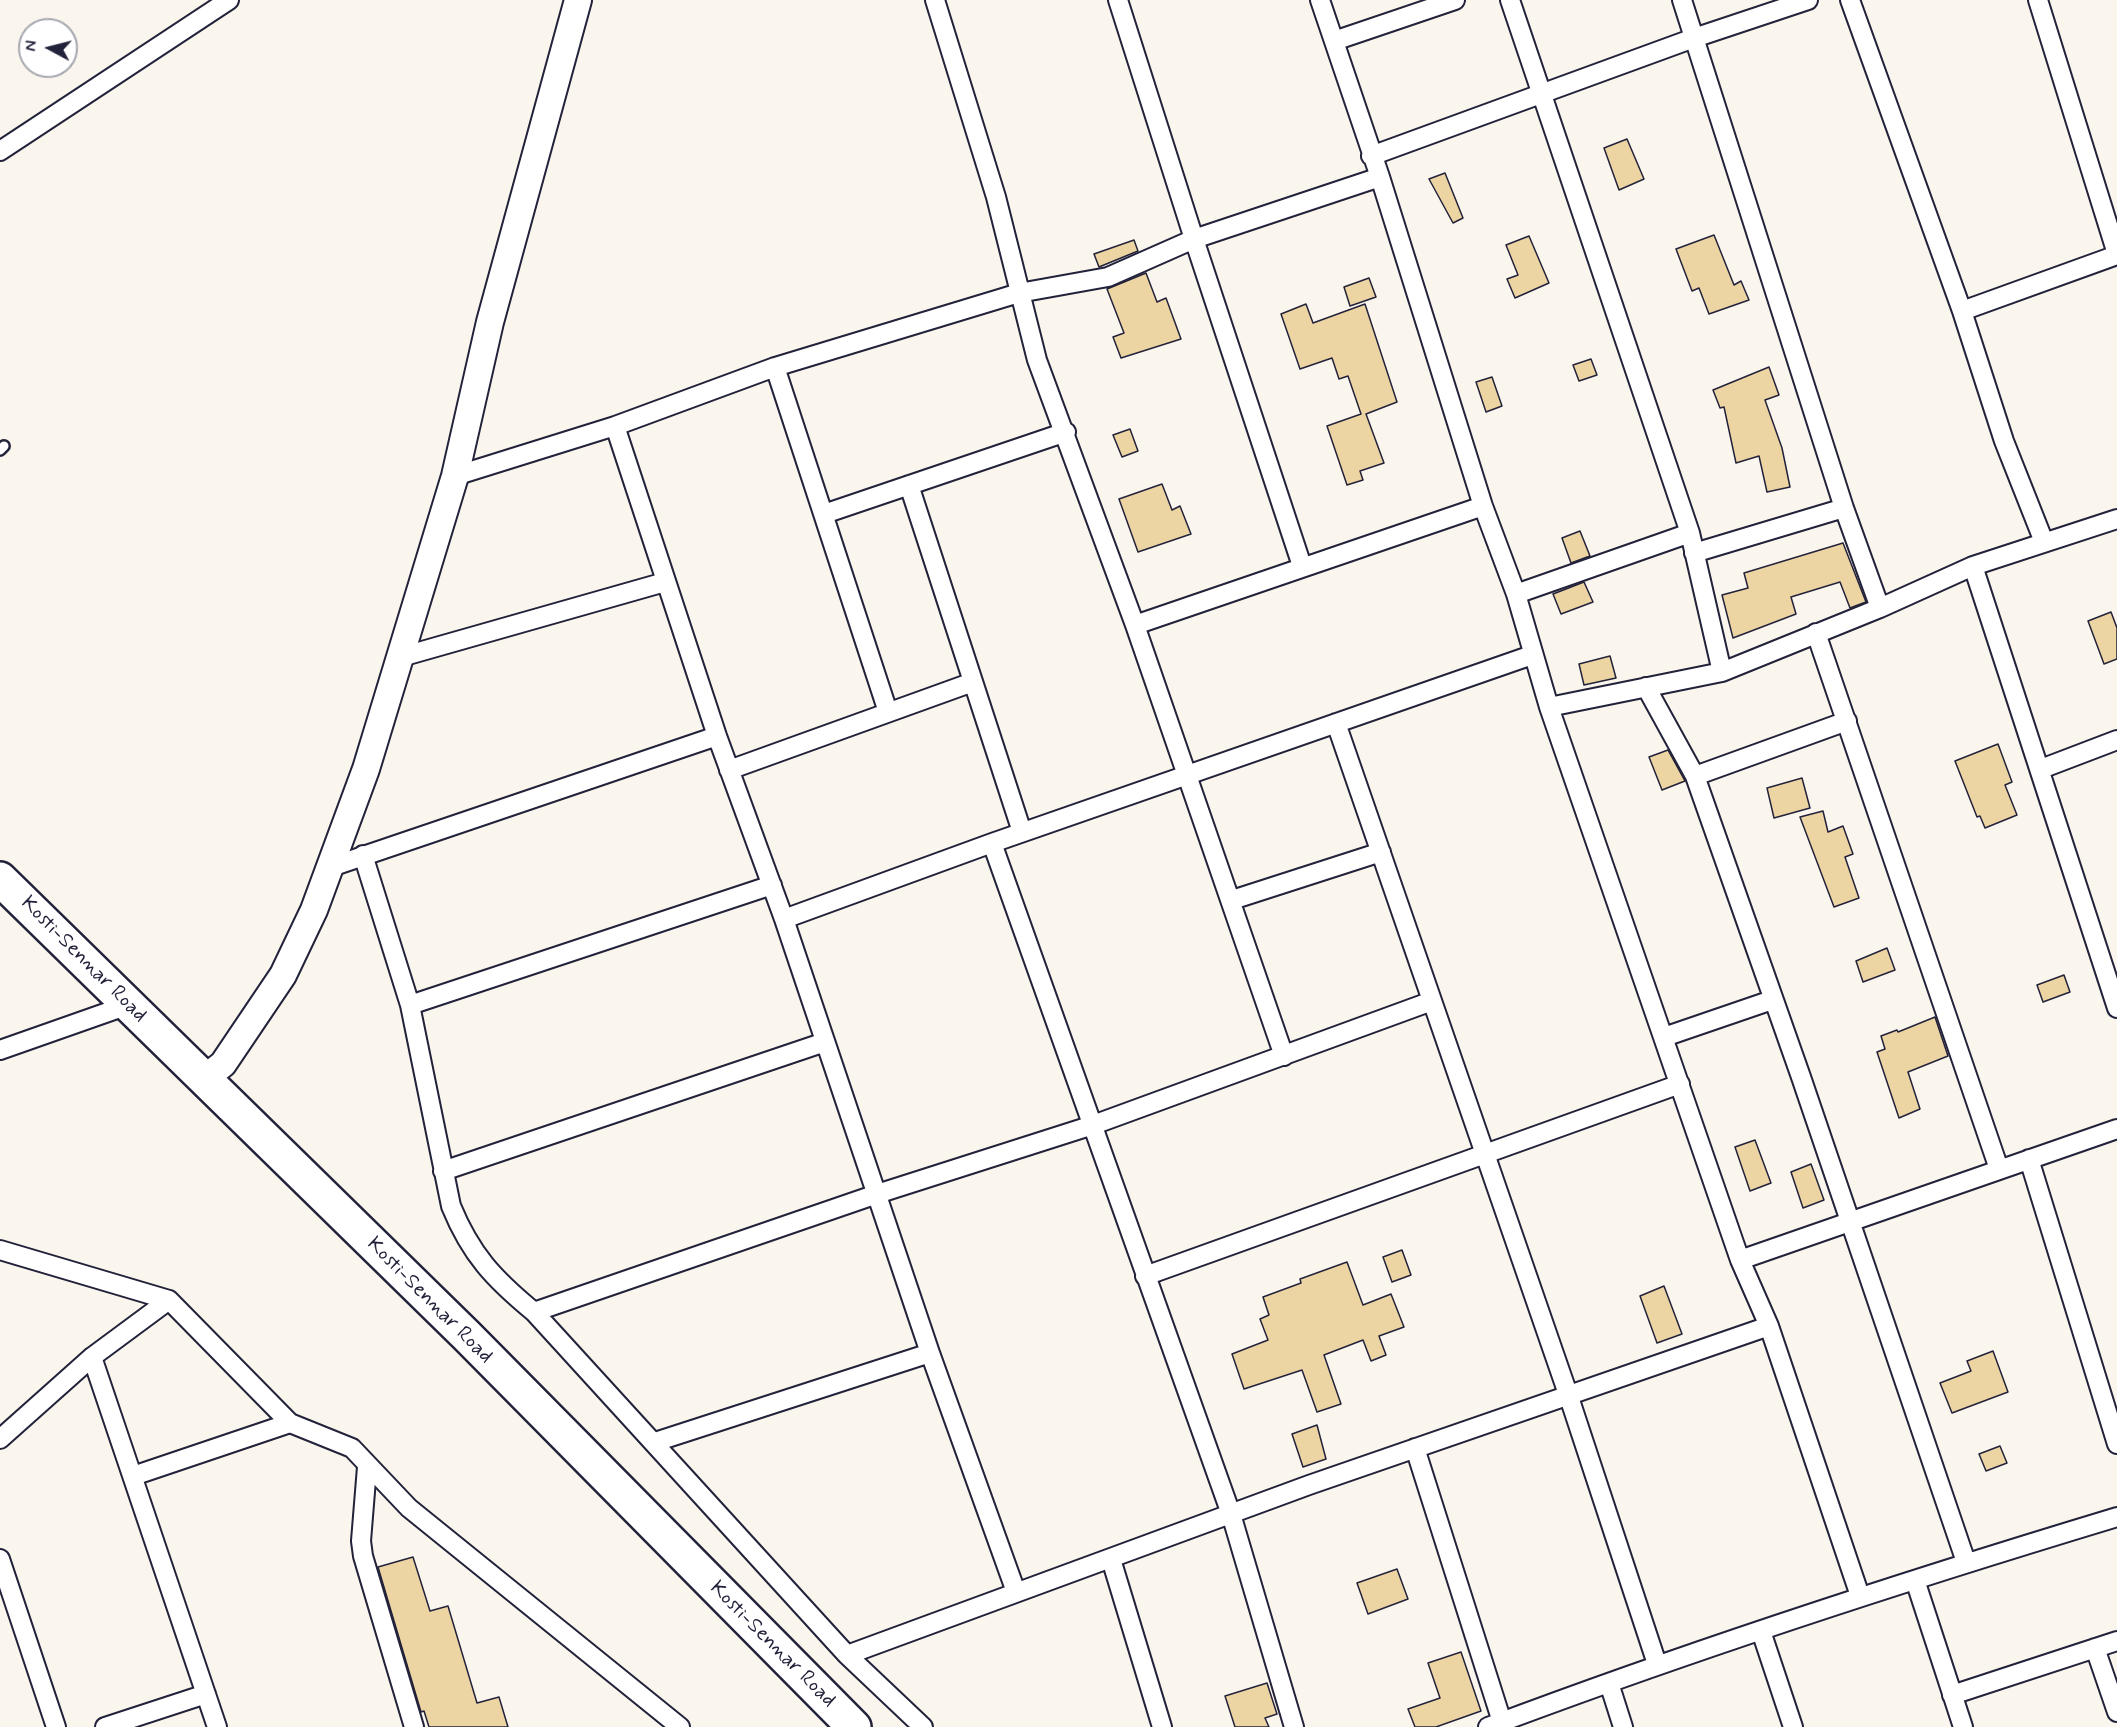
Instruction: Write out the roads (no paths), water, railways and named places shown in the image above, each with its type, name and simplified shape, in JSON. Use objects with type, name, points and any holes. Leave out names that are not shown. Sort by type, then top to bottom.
[{"type":"highway","name":"Kosti-Sennar Road","points":[[0,879],[467,1336],[854,1727]]},
{"type":"street","points":[[0,151],[228,0]]},
{"type":"street","points":[[204,1079],[223,1064],[277,984],[299,942],[331,867],[401,657],[454,476],[490,322],[578,0]]},
{"type":"street","points":[[935,0],[996,197],[1037,360],[1066,432],[1135,625],[1232,900],[1284,1056]]},
{"type":"street","points":[[1118,0],[1302,566]]},
{"type":"street","points":[[1320,0],[1380,177],[1483,506],[1516,594],[1549,707],[1740,1260],[1769,1326],[1860,1596]]},
{"type":"street","points":[[1510,0],[1690,533],[1722,672]]},
{"type":"street","points":[[1682,0],[1844,508],[1880,608]]},
{"type":"street","points":[[1371,156],[1695,38],[1808,0]]},
{"type":"street","points":[[1850,0],[1962,311],[2004,441],[2044,542]]},
{"type":"street","points":[[1962,311],[2117,254],[2038,0]]},
{"type":"street","points":[[1334,41],[1452,1]]},
{"type":"street","points":[[454,476],[615,426],[776,367],[1019,293],[1108,276],[1194,239],[1380,177]]},
{"type":"street","points":[[776,367],[888,712]]},
{"type":"street","points":[[615,426],[717,736],[784,919],[930,1353],[1016,1592]]},
{"type":"street","points":[[824,514],[1066,432]]},
{"type":"street","points":[[909,485],[1022,832]]},
{"type":"street","points":[[1135,625],[1483,506]]},
{"type":"street","points":[[1694,553],[1844,508]]},
{"type":"street","points":[[1549,707],[1722,672],[1880,608],[1973,566],[2117,519]]},
{"type":"street","points":[[1516,594],[1690,533]]},
{"type":"street","points":[[1973,566],[2117,1008]]},
{"type":"street","points":[[401,657],[665,582]]},
{"type":"street","points":[[1816,633],[2000,1169]]},
{"type":"street","points":[[784,919],[1022,832],[1532,655]]},
{"type":"street","points":[[729,770],[973,682]]},
{"type":"street","points":[[1646,687],[1695,776],[1966,1562]]},
{"type":"street","points":[[1695,776],[1847,721]]},
{"type":"street","points":[[1336,723],[1483,1154],[1568,1394],[1657,1664]]},
{"type":"street","points":[[331,867],[717,736]]},
{"type":"street","points":[[2041,769],[2117,740]]},
{"type":"street","points":[[992,843],[1231,1514],[1294,1727]]},
{"type":"street","points":[[1232,900],[1381,852]]},
{"type":"street","points":[[363,855],[410,1005],[451,1206],[463,1235],[476,1256],[490,1274],[534,1312],[655,1442],[846,1655],[923,1727]]},
{"type":"street","points":[[410,1005],[772,885]]},
{"type":"street","points":[[1664,1037],[1772,1000]]},
{"type":"street","points":[[534,1312],[877,1194],[1093,1125],[1432,1001]]},
{"type":"street","points":[[0,1050],[128,1005]]},
{"type":"street","points":[[443,1171],[825,1042]]},
{"type":"street","points":[[1145,1276],[1680,1084]]},
{"type":"street","points":[[1740,1260],[2117,1129]]},
{"type":"street","points":[[2029,1159],[2117,1444]]},
{"type":"street","points":[[0,1250],[169,1300],[290,1423],[348,1446],[410,1508],[681,1727]]},
{"type":"street","points":[[0,1439],[92,1357],[169,1300]]},
{"type":"street","points":[[846,1655],[1415,1448],[1769,1326]]},
{"type":"street","points":[[655,1442],[930,1353]]},
{"type":"street","points":[[92,1357],[217,1727]]},
{"type":"street","points":[[133,1476],[290,1423]]},
{"type":"street","points":[[1415,1448],[1495,1724],[1657,1664],[1860,1596],[2117,1516]]},
{"type":"street","points":[[368,1467],[361,1541],[363,1556],[414,1727]]},
{"type":"street","points":[[0,1559],[56,1727]]},
{"type":"street","points":[[1111,1559],[1162,1727]]},
{"type":"street","points":[[1915,1580],[1963,1727]]},
{"type":"street","points":[[1761,1631],[1793,1727]]},
{"type":"street","points":[[1952,1695],[2117,1641]]},
{"type":"street","points":[[2096,1648],[2117,1712]]},
{"type":"street","points":[[1609,1683],[1623,1727]]},
{"type":"street","points":[[105,1727],[206,1694]]}]
